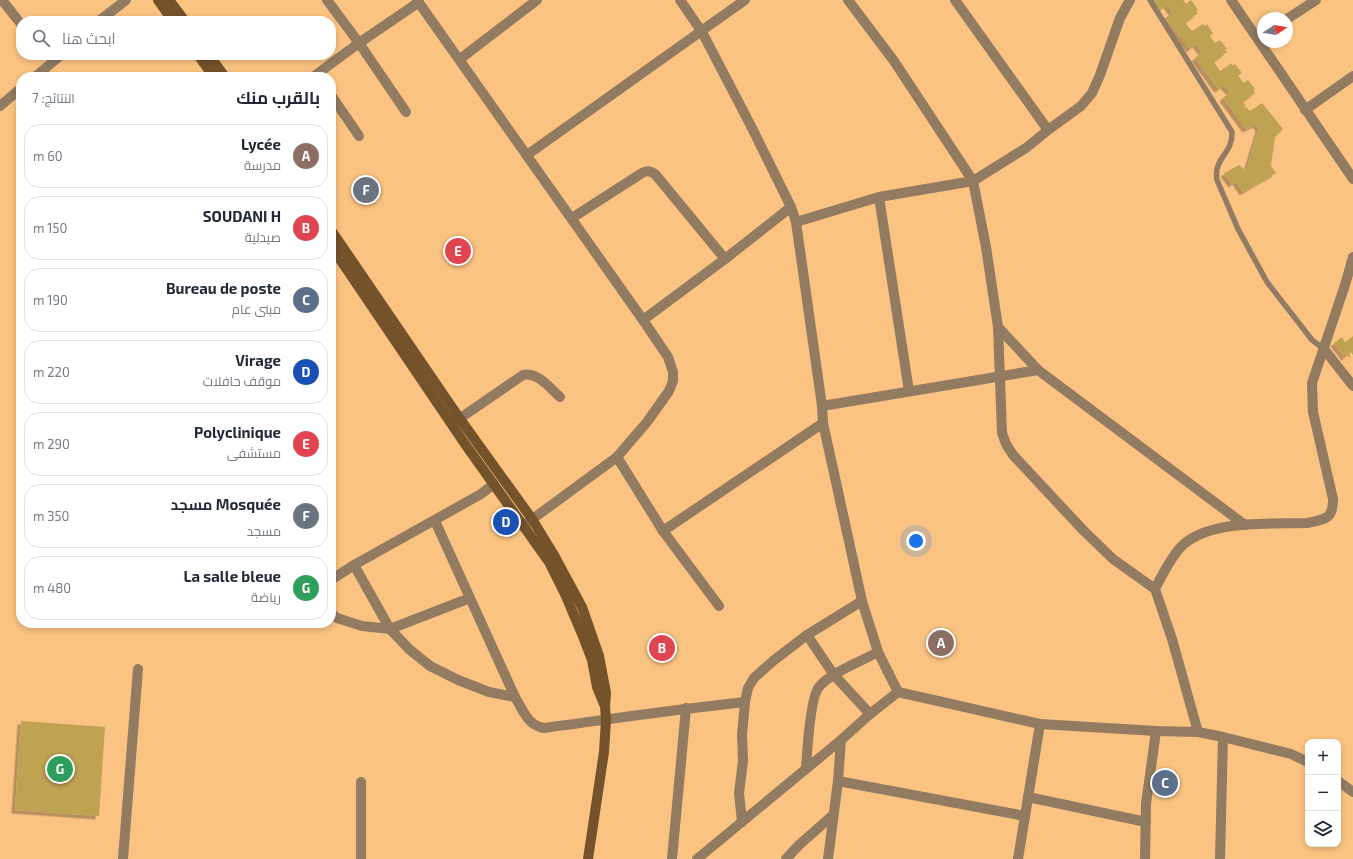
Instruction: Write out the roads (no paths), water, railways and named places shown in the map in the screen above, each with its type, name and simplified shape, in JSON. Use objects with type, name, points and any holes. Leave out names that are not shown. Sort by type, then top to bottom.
[{"type":"main road","points":[[158,0],[169,16]]},
{"type":"main road","points":[[169,0],[181,16]]},
{"type":"main road","points":[[202,60],[210,72]]},
{"type":"main road","points":[[213,60],[221,72]]},
{"type":"main road","points":[[336,239],[350,264],[451,424],[549,562],[565,594],[592,660],[597,687],[605,706]]},
{"type":"main road","points":[[336,251],[350,264],[532,519],[554,554],[582,607],[599,656],[605,684],[606,720],[604,752],[588,859]]},
{"type":"street","points":[[2,0],[16,18]]},
{"type":"street","points":[[105,16],[126,0]]},
{"type":"street","points":[[327,0],[359,43],[406,112]]},
{"type":"street","points":[[460,59],[537,0]]},
{"type":"street","points":[[680,0],[702,32],[790,207],[796,222],[822,406],[823,423],[862,601],[878,652],[898,692]]},
{"type":"street","points":[[527,155],[745,0]]},
{"type":"street","points":[[848,0],[894,61],[973,181],[986,247],[998,327],[1002,433],[1006,444],[1013,455],[1084,530],[1113,558],[1155,589],[1172,639],[1198,732]]},
{"type":"street","points":[[955,0],[1048,130]]},
{"type":"street","points":[[796,222],[879,197],[973,181],[1026,148],[1081,106],[1092,93],[1120,18],[1130,0]]},
{"type":"street","points":[[1231,0],[1257,32]]},
{"type":"street","points":[[1293,15],[1316,0]]},
{"type":"street","points":[[321,72],[418,1],[572,218],[668,357],[673,372],[673,381],[669,391],[647,422],[616,458],[523,526]]},
{"type":"street","points":[[1267,48],[1305,110],[1353,179]]},
{"type":"street","points":[[39,72],[48,60]]},
{"type":"street","points":[[1305,110],[1353,76]]},
{"type":"street","points":[[0,106],[16,92]]},
{"type":"street","points":[[336,102],[359,136]]},
{"type":"street","points":[[572,218],[642,173],[650,171],[655,174],[725,259]]},
{"type":"street","points":[[879,197],[909,392]]},
{"type":"street","points":[[643,320],[725,259],[790,207]]},
{"type":"street","points":[[1155,589],[1170,561],[1179,549],[1192,538],[1203,532],[1219,527],[1307,523],[1329,516],[1333,510],[1333,499],[1313,412],[1312,383],[1349,283],[1353,257]]},
{"type":"street","points":[[998,327],[1038,370],[1245,525]]},
{"type":"street","points":[[1324,349],[1353,386]]},
{"type":"street","points":[[822,406],[1038,370]]},
{"type":"street","points":[[451,424],[523,375],[532,374],[560,397]]},
{"type":"street","points":[[663,531],[823,423]]},
{"type":"street","points":[[616,458],[663,531],[719,606]]},
{"type":"street","points":[[336,577],[354,565],[481,494],[494,484]]},
{"type":"street","points":[[435,521],[515,697],[527,718],[537,727],[544,728],[686,708],[745,702]]},
{"type":"street","points":[[354,565],[390,629],[430,666],[458,680],[489,692],[515,697]]},
{"type":"street","points":[[336,617],[362,626],[390,629],[470,598]]},
{"type":"street","points":[[742,822],[739,793],[742,761],[742,735],[745,702],[748,688],[754,678],[807,635],[862,601]]},
{"type":"street","points":[[807,635],[834,675],[870,714]]},
{"type":"street","points":[[806,769],[815,692],[834,675],[878,652]]},
{"type":"street","points":[[123,859],[138,669]]},
{"type":"street","points":[[697,859],[898,692]]},
{"type":"street","points":[[898,692],[1040,724],[1198,732],[1291,754],[1305,761]]},
{"type":"street","points":[[672,859],[686,708]]},
{"type":"street","points":[[1018,859],[1040,724]]},
{"type":"street","points":[[1145,859],[1146,804],[1156,731]]},
{"type":"street","points":[[1220,859],[1223,737]]},
{"type":"street","points":[[828,859],[838,781],[841,740]]},
{"type":"street","points":[[838,781],[1025,816]]},
{"type":"street","points":[[361,782],[361,859]]},
{"type":"street","points":[[1341,783],[1353,792]]},
{"type":"street","points":[[1028,797],[1146,822]]},
{"type":"street","points":[[786,859],[799,845],[833,815]]},
{"type":"lane","points":[[1150,0],[1232,132],[1232,140],[1228,152],[1219,162],[1216,171],[1217,180],[1238,229],[1267,282],[1312,340],[1324,349]]},
{"type":"place","name":"Mosquée مسجد","points":[[366,190]]},
{"type":"place","name":"Polyclinique","points":[[458,251]]},
{"type":"place","name":"Virage","points":[[506,522]]},
{"type":"place","name":"Lycée","points":[[941,643]]},
{"type":"place","name":"SOUDANI H","points":[[662,648]]},
{"type":"place","name":"La salle bleue","points":[[60,769]]},
{"type":"place","name":"Bureau de poste","points":[[1165,783]]}]
